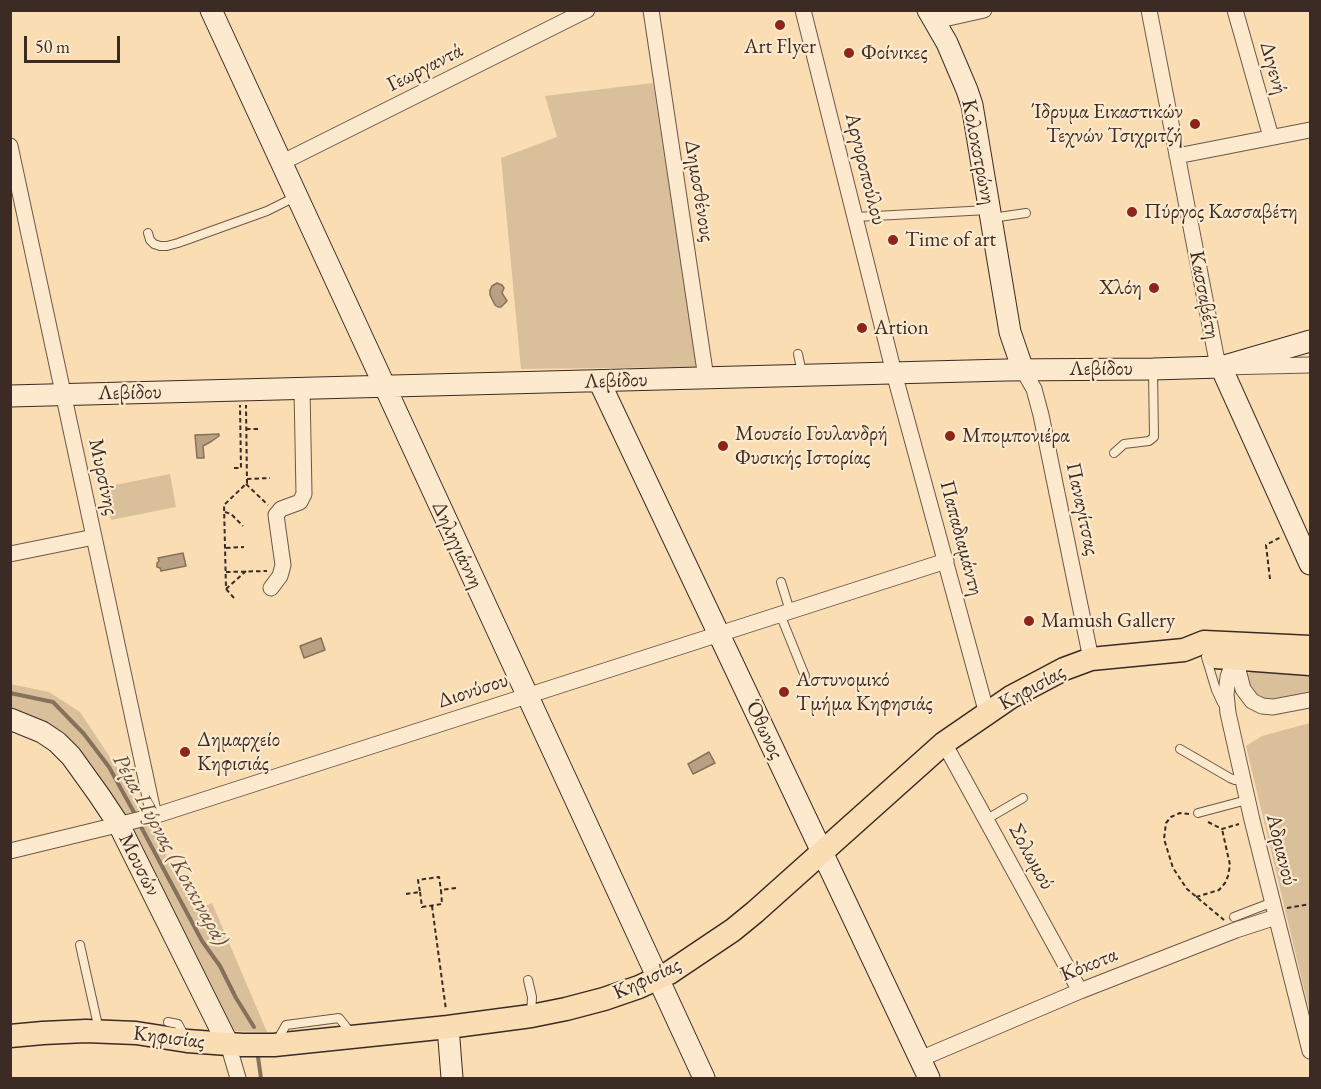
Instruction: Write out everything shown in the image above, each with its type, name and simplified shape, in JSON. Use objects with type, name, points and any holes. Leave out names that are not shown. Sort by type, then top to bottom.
[{"type":"main road","name":"Κηφισίας","points":[[10,1036],[139,1030],[187,1041],[252,1045],[448,1027],[531,1016],[604,999],[658,979],[733,930],[944,743],[1011,698],[1070,667],[1091,659],[1195,653],[1204,642],[1311,664]]},
{"type":"main road","name":"Κηφισίας","points":[[1238,650],[1311,647]]},
{"type":"street","name":"Δηληγιάννη","points":[[211,10],[704,1078]]},
{"type":"street","name":"Γεωργαντά","points":[[281,163],[587,10]]},
{"type":"street","name":"Δημοσθένους","points":[[651,10],[706,378]]},
{"type":"street","name":"Αργυροπούλου","points":[[803,10],[894,373]]},
{"type":"street","points":[[932,16],[984,10]]},
{"type":"street","name":"Κασσαβέτη","points":[[1149,10],[1216,356],[1295,531],[1309,555]]},
{"type":"street","name":"Διγενή","points":[[1235,10],[1271,137]]},
{"type":"street","name":"Κολοκοτρώνη","points":[[932,16],[960,73],[972,105],[1010,333],[1023,370]]},
{"type":"street","points":[[1177,156],[1311,130]]},
{"type":"street","name":"Μυρσίνης","points":[[10,146],[94,537],[149,818]]},
{"type":"street","name":"Λεβίδου","points":[[10,396],[802,375],[1221,367],[1308,348]]},
{"type":"street","points":[[1221,367],[1311,365]]},
{"type":"street","name":"Παναγίτσας","points":[[1023,370],[1034,389],[1041,415],[1091,659]]},
{"type":"street","name":"Παπαδιαμάντη","points":[[894,373],[987,714]]},
{"type":"street","name":"Όθωνος","points":[[599,381],[929,1078]]},
{"type":"street","points":[[271,588],[280,576],[283,565],[276,515],[281,509],[300,501],[304,494],[302,389]]},
{"type":"street","points":[[10,554],[94,537]]},
{"type":"street","name":"Διονύσου","points":[[10,851],[149,818],[946,561]]},
{"type":"street","points":[[1238,650],[1243,690],[1252,701],[1262,706],[1273,707],[1311,700]]},
{"type":"street","name":"Αδριανού","points":[[1238,650],[1228,677],[1226,694],[1228,713],[1247,800],[1311,1051]]},
{"type":"street","name":"Μουσών","points":[[10,719],[42,732],[57,742],[71,756],[121,825],[252,1045]]},
{"type":"street","name":"Σολωμού","points":[[944,743],[1080,991]]},
{"type":"street","name":"Κόκοτα","points":[[920,1059],[1235,923],[1275,909]]},
{"type":"street","points":[[448,1027],[452,1078]]},
{"type":"street","points":[[237,1078],[252,1045]]},
{"type":"lane","points":[[148,233],[154,244],[167,246],[250,218],[297,196]]},
{"type":"lane","points":[[856,218],[1026,213]]},
{"type":"lane","points":[[798,354],[802,375]]},
{"type":"lane","points":[[1114,453],[1124,444],[1149,441],[1154,437],[1153,369]]},
{"type":"lane","points":[[781,582],[785,613],[805,676]]},
{"type":"lane","points":[[1195,653],[1228,713]]},
{"type":"lane","points":[[1180,749],[1230,778],[1243,779]]},
{"type":"lane","points":[[987,819],[1023,798]]},
{"type":"lane","points":[[1198,815],[1247,800]]},
{"type":"lane","points":[[80,945],[100,1031]]},
{"type":"lane","points":[[528,980],[532,997],[531,1016]]},
{"type":"lane","points":[[168,1022],[178,1024],[187,1041]]},
{"type":"path","points":[[234,598],[226,589],[224,505],[246,484],[247,479],[246,429],[242,391]]},
{"type":"path","points":[[234,468],[241,468],[242,391]]},
{"type":"path","points":[[246,429],[261,429]]},
{"type":"path","points":[[247,479],[270,478]]},
{"type":"path","points":[[246,484],[277,513]]},
{"type":"path","points":[[225,512],[231,514],[243,526]]},
{"type":"path","points":[[1270,579],[1266,544],[1295,531]]},
{"type":"path","points":[[225,548],[244,547]]},
{"type":"path","points":[[226,572],[282,570]]},
{"type":"path","points":[[226,589],[246,571]]},
{"type":"path","points":[[1235,923],[1187,889],[1173,868],[1164,839],[1166,823],[1171,817],[1180,813],[1198,815],[1222,829],[1252,820]]},
{"type":"path","points":[[1196,897],[1219,890],[1228,876],[1230,865],[1222,829]]},
{"type":"path","points":[[439,877],[441,890],[442,904],[422,907],[418,880],[439,877]]},
{"type":"path","points":[[441,890],[456,888]]},
{"type":"path","points":[[406,894],[420,892]]},
{"type":"path","points":[[1275,909],[1311,904]]},
{"type":"path","points":[[432,906],[448,1027]]},
{"type":"shaded area","points":[[653,83],[697,367],[521,369],[501,158],[557,137],[545,96]]},
{"type":"shaded area","points":[[497,283],[504,288],[502,293],[507,301],[501,307],[495,305],[490,295],[492,286]]},
{"type":"shaded area","points":[[219,434],[203,446],[204,458],[197,458],[195,435]]},
{"type":"shaded area","points":[[170,474],[176,507],[111,520],[105,487]]},
{"type":"shaded area","points":[[183,553],[186,566],[161,571],[157,567],[158,558]]},
{"type":"shaded area","points":[[321,638],[325,650],[304,658],[300,646]]},
{"type":"shaded area","points":[[1251,672],[1310,675],[1310,693],[1272,701],[1261,699],[1253,694],[1247,681],[1247,675]]},
{"type":"shaded area","points":[[10,684],[49,692],[80,712],[127,783],[138,808],[154,831],[195,911],[212,903],[267,1032],[229,1031],[81,755],[11,712]]},
{"type":"shaded area","points":[[1310,723],[1310,1014],[1246,746],[1262,736]]},
{"type":"shaded area","points":[[709,752],[715,763],[693,774],[688,764]]},
{"type":"waterway","name":"Ρέμα Πύρνας (Κοκκιναρά)","points":[[10,693],[53,702],[84,734],[109,767],[136,816]]},
{"type":"waterway","name":"Ρέμα Πύρνας (Κοκκιναρά)","points":[[139,823],[202,941],[220,966],[254,1027]]},
{"type":"waterway","name":"Ρέμα Πύρνας (Κοκκιναρά)","points":[[258,1057],[261,1078]]},
{"type":"place","name":"Art Flyer","points":[[780,25]]},
{"type":"place","name":"Φοίνικες","points":[[849,53]]},
{"type":"place","name":"Ίδρυμα Εικαστικών Τεχνών Τσιχριτζή","points":[[1195,124]]},
{"type":"place","name":"Πύργος Κασσαβέτη","points":[[1132,212]]},
{"type":"place","name":"Time of art","points":[[893,240]]},
{"type":"place","name":"Χλόη","points":[[1154,288]]},
{"type":"place","name":"Artion","points":[[862,328]]},
{"type":"place","name":"Μπομπονιέρα","points":[[950,436]]},
{"type":"place","name":"Μουσείο Γουλανδρή Φυσικής Ιστορίας","points":[[723,446]]},
{"type":"place","name":"Mamush Gallery","points":[[1029,621]]},
{"type":"place","name":"Αστυνομικό Τμήμα Κηφησιάς","points":[[784,692]]},
{"type":"place","name":"Δημαρχείο Κηφισιάς","points":[[185,752]]}]
